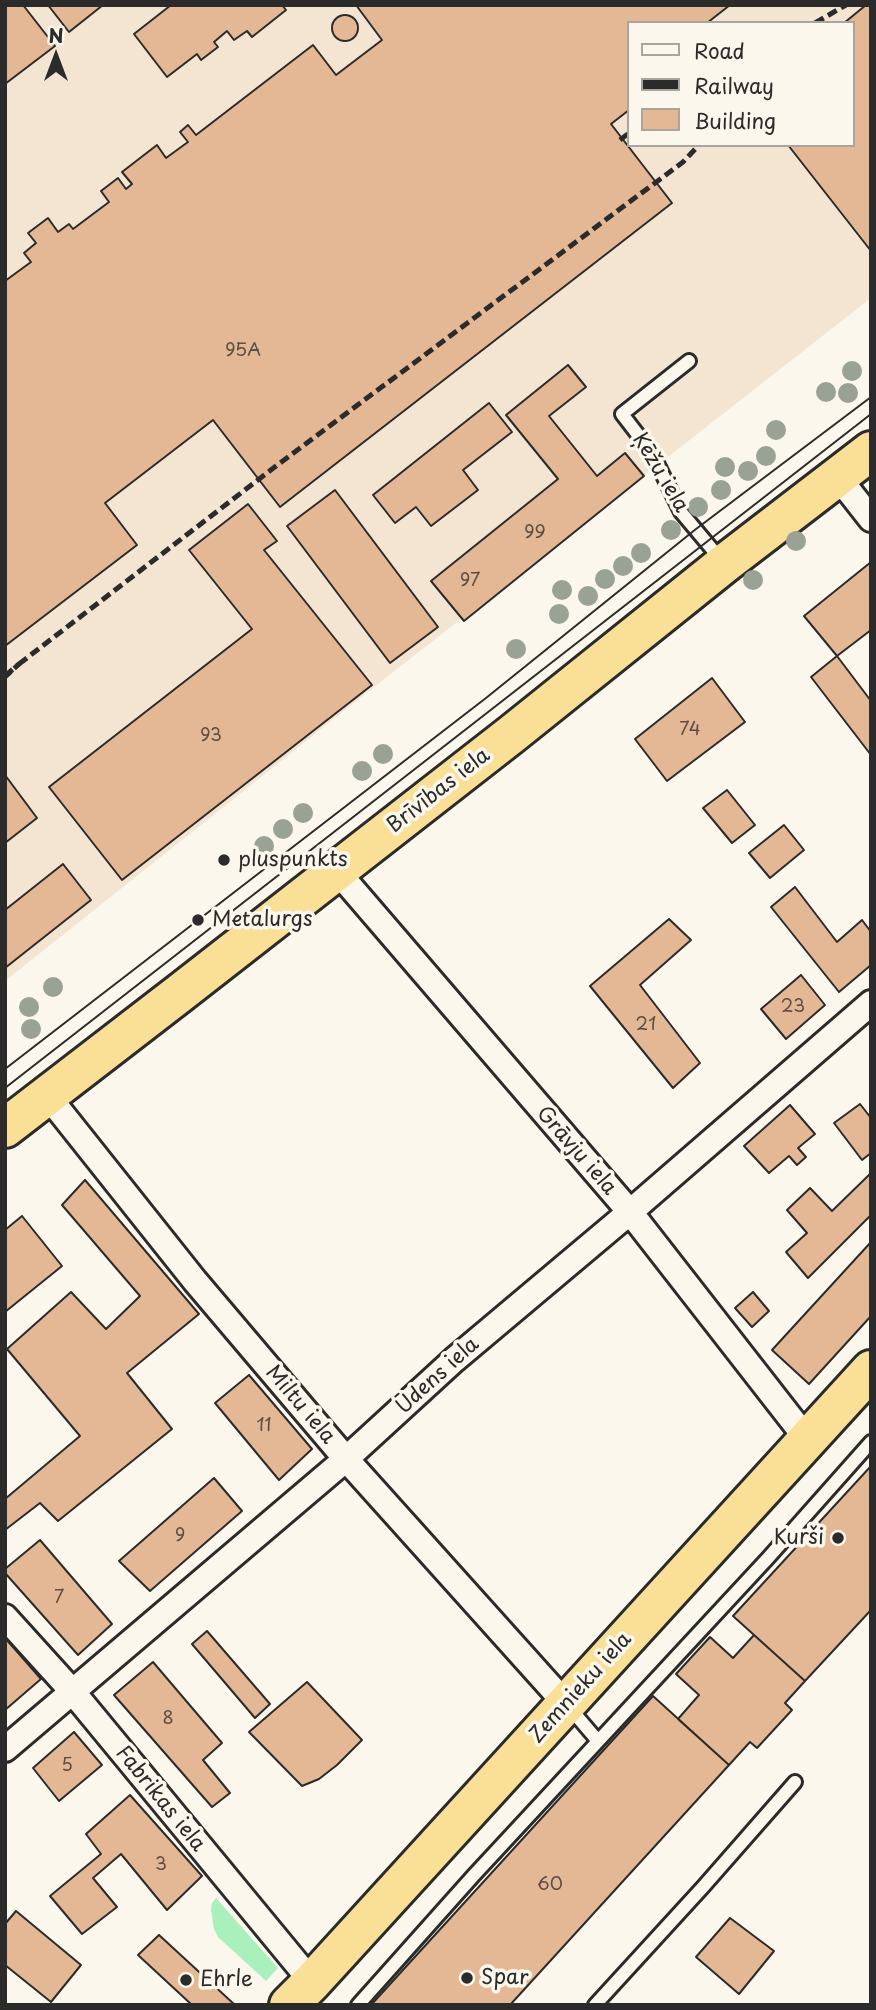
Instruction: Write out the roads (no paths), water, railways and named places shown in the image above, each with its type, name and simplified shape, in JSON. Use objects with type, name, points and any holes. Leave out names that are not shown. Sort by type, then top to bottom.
[{"type":"highway","name":"Brīvības iela","points":[[5,1128],[522,726],[724,564],[871,452]]},
{"type":"highway","name":"Zemnieku iela","points":[[300,1994],[871,1370]]},
{"type":"street","points":[[838,477],[871,519]]},
{"type":"street","name":"Grāvju iela","points":[[336,870],[630,1212],[807,1439]]},
{"type":"street","name":"Ūdens iela","points":[[5,1749],[187,1596],[346,1459],[454,1360],[871,1003]]},
{"type":"street","name":"Miltu iela","points":[[47,1095],[195,1281],[346,1459],[566,1704]]},
{"type":"street","name":"Fabrikas iela","points":[[5,1617],[72,1691],[300,1994]]},
{"type":"lane","name":"Ķēžu iela","points":[[689,362],[622,414],[652,453],[681,512],[724,564]]},
{"type":"lane","points":[[358,2005],[871,1442]]},
{"type":"lane","points":[[566,1704],[598,1741]]},
{"type":"lane","points":[[595,2005],[795,1782]]},
{"type":"tram line","points":[[5,1069],[486,698],[696,529],[871,397]]},
{"type":"tram line","points":[[5,1088],[871,414]]},
{"type":"railway","points":[[818,21],[846,5]]},
{"type":"railway","points":[[620,140],[628,134]]},
{"type":"railway","points":[[19,664],[276,466],[683,162],[697,147]]},
{"type":"railway","points":[[5,676],[19,664],[5,677]]},
{"type":"place","name":"pluspunkts","points":[[224,860]]},
{"type":"place","name":"Metalurgs","points":[[198,920]]},
{"type":"place","name":"Kurši","points":[[838,1538]]},
{"type":"place","name":"Spar","points":[[467,1978]]},
{"type":"place","name":"Ehrle","points":[[186,1980]]}]
